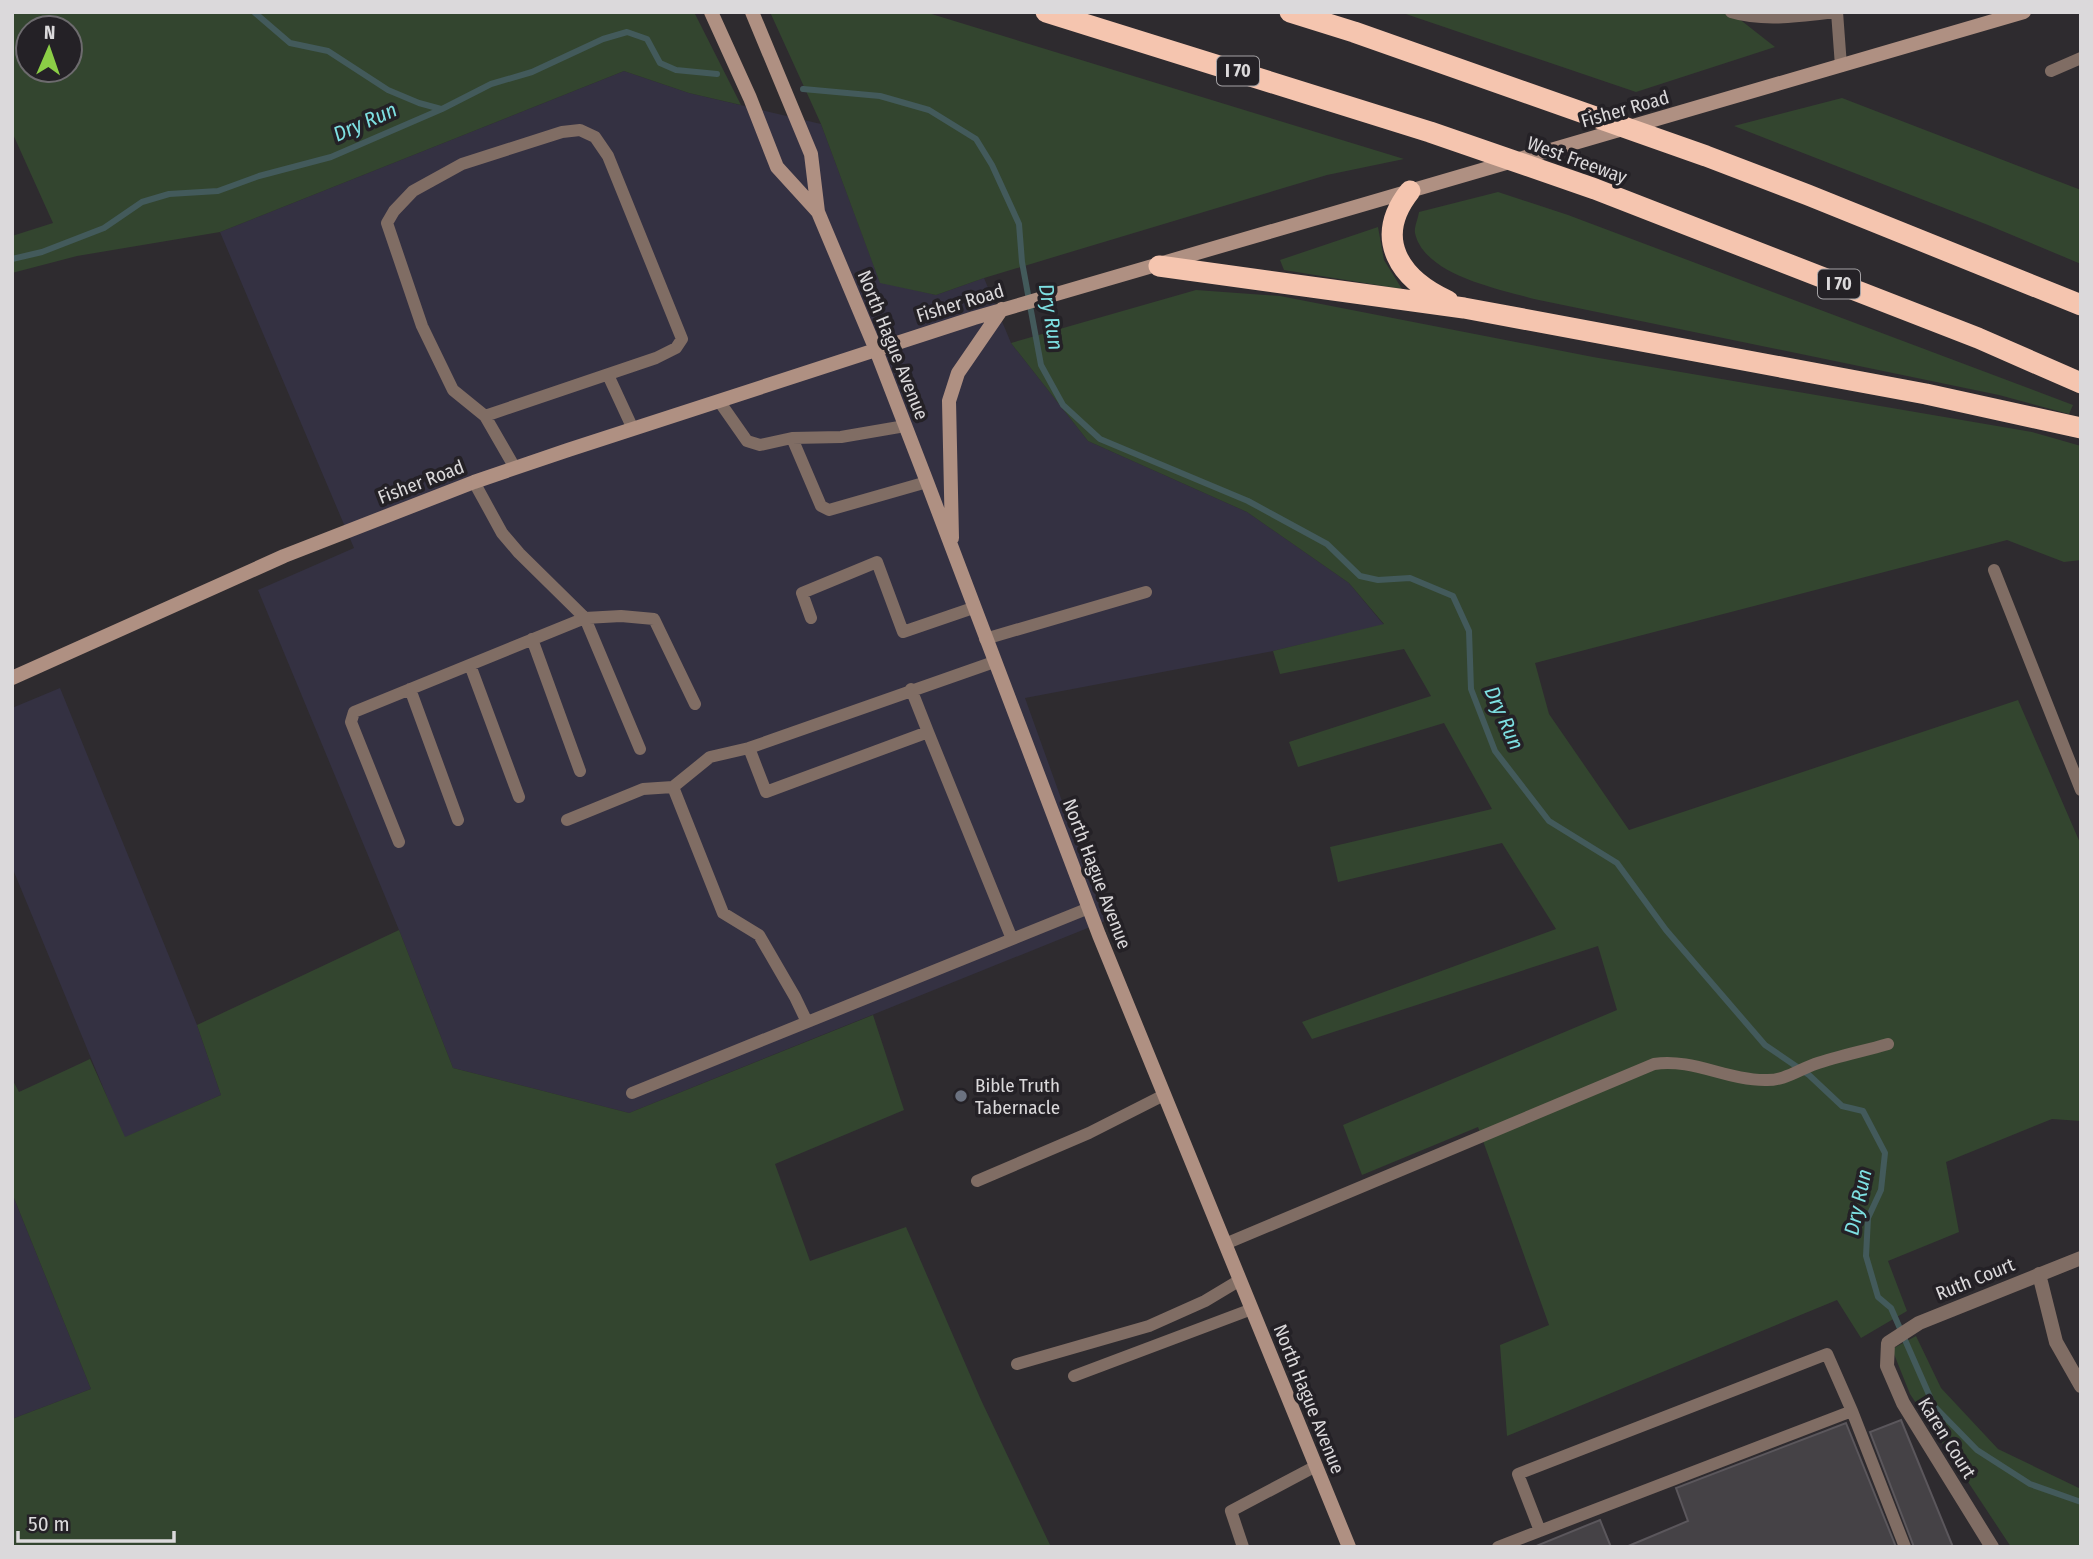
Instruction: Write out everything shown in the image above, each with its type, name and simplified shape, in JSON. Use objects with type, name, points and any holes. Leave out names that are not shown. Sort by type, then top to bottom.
[{"type":"highway","name":"West Freeway","points":[[1046,12],[1430,132],[1595,189],[1978,338],[2081,383]]},
{"type":"highway","points":[[1290,12],[1706,156],[2081,305]]},
{"type":"highway","points":[[1410,191],[1394,216],[1393,245],[1398,259],[1405,271],[1433,295],[1464,308]]},
{"type":"highway","points":[[1158,266],[1464,308],[1913,391],[2081,428]]},
{"type":"main road","name":"North Hague Avenue","points":[[711,12],[750,98],[777,167],[818,212]]},
{"type":"main road","name":"North Hague Avenue","points":[[752,12],[811,154],[818,212],[876,350],[1089,908],[1349,1547]]},
{"type":"main road","name":"Fisher Road","points":[[12,678],[284,555],[474,482],[632,429],[1052,294],[1158,266],[2024,12]]},
{"type":"main road","points":[[953,553],[949,401],[958,373],[1002,310]]},
{"type":"street","name":"Ruth Court","points":[[1888,1343],[1919,1323],[2081,1258]]},
{"type":"street","points":[[2039,1274],[2056,1342],[2081,1386]]},
{"type":"street","name":"Karen Court","points":[[1888,1343],[1887,1366],[1903,1403],[1992,1547]]},
{"type":"lane","points":[[1731,12],[1742,16],[1797,17],[1836,12],[1841,66]]},
{"type":"lane","points":[[2051,71],[2081,58]]},
{"type":"lane","points":[[485,416],[656,358],[676,348],[682,339],[608,156],[595,137],[580,130],[562,132],[461,164],[413,191],[394,211],[387,223],[422,326],[453,390],[485,416],[515,468]]},
{"type":"lane","points":[[608,375],[632,429]]},
{"type":"lane","points":[[719,401],[747,441],[760,444],[792,438],[841,437],[905,426]]},
{"type":"lane","points":[[792,438],[821,506],[829,510],[927,482]]},
{"type":"lane","points":[[474,482],[502,533],[584,618],[640,749]]},
{"type":"lane","points":[[811,618],[802,593],[877,562],[904,632],[973,607]]},
{"type":"lane","points":[[1994,570],[2081,790]]},
{"type":"lane","points":[[985,639],[1146,592]]},
{"type":"lane","points":[[399,842],[351,722],[354,712],[584,618],[621,616],[654,619],[695,704]]},
{"type":"lane","points":[[532,639],[580,771]]},
{"type":"lane","points":[[567,820],[643,789],[673,787],[710,757],[749,748],[994,662]]},
{"type":"lane","points":[[470,665],[519,797]]},
{"type":"lane","points":[[410,689],[458,820]]},
{"type":"lane","points":[[911,690],[1012,939]]},
{"type":"lane","points":[[749,748],[766,792],[928,732]]},
{"type":"lane","points":[[673,787],[723,913],[760,935],[807,1022]]},
{"type":"lane","points":[[632,1093],[1089,908]]},
{"type":"lane","points":[[1226,1244],[1654,1064],[1668,1062],[1743,1079],[1768,1080],[1888,1044]]},
{"type":"lane","points":[[977,1181],[1089,1133],[1164,1095]]},
{"type":"lane","points":[[1017,1364],[1149,1326],[1205,1301],[1240,1280]]},
{"type":"lane","points":[[1074,1376],[1252,1309]]},
{"type":"lane","points":[[1540,1531],[1518,1474],[1827,1354],[1905,1547]]},
{"type":"lane","points":[[1498,1547],[1852,1411]]},
{"type":"lane","points":[[1242,1547],[1231,1511],[1316,1466]]},
{"type":"shaded area","points":[[624,71],[689,93],[821,124],[880,282],[936,295],[984,278],[1011,343],[1088,441],[1247,512],[1349,583],[1384,625],[1273,651],[1025,698],[1105,921],[629,1113],[453,1068],[399,930],[258,590],[354,548],[220,232]]},
{"type":"shaded area","points":[[60,688],[197,1025],[221,1095],[124,1138],[12,867],[12,708]]},
{"type":"shaded area","points":[[12,1193],[91,1389],[12,1419]]},
{"type":"green space","points":[[12,12],[694,12],[741,105],[689,93],[624,71],[220,232],[77,256],[12,273],[12,236],[53,223],[12,132]]},
{"type":"green space","points":[[770,12],[925,12],[1404,159],[1327,175],[984,278],[936,295],[880,283],[821,124]]},
{"type":"green space","points":[[1400,12],[1719,12],[1738,18],[1775,47],[1636,92]]},
{"type":"green space","points":[[1842,98],[2081,190],[2081,264],[1734,126]]},
{"type":"green space","points":[[1498,192],[1568,215],[2073,405],[2069,414],[1999,395],[1534,299],[1483,285],[1447,270],[1432,260],[1421,247],[1415,233],[1419,212]]},
{"type":"green space","points":[[1378,227],[1384,260],[1402,289],[1284,270],[1280,260]]},
{"type":"green space","points":[[1196,290],[1280,296],[1593,357],[2032,432],[2081,446],[2081,560],[2064,562],[2007,540],[1535,663],[1549,714],[1629,830],[2018,700],[2081,845],[2081,1121],[2052,1119],[1946,1162],[1959,1232],[1888,1261],[1907,1311],[1861,1338],[1837,1300],[1507,1436],[1500,1345],[1549,1325],[1478,1127],[1362,1175],[1343,1125],[1617,1010],[1598,946],[1312,1039],[1302,1022],[1556,929],[1502,843],[1338,882],[1330,847],[1492,809],[1444,723],[1298,767],[1289,742],[1431,696],[1404,649],[1280,674],[1273,651],[1384,624],[1349,583],[1247,512],[1088,441],[1011,343]]},
{"type":"green space","points":[[399,930],[453,1068],[629,1113],[873,1015],[904,1110],[775,1164],[810,1261],[906,1227],[981,1400],[1051,1547],[12,1547],[12,1419],[91,1389],[12,1193],[12,1079],[19,1092],[90,1059],[125,1137],[221,1095],[197,1025]]},
{"type":"green space","points":[[1916,1336],[1941,1388],[1998,1449],[2081,1489],[2081,1547],[2011,1547],[1910,1394],[1892,1349]]},
{"type":"building","points":[[1901,1420],[1953,1547],[1914,1547],[1870,1432]]},
{"type":"building","points":[[1846,1423],[1896,1547],[1626,1547],[1688,1521],[1676,1488]]},
{"type":"building","points":[[1600,1520],[1611,1547],[1536,1546]]},
{"type":"waterway","points":[[254,12],[290,43],[328,51],[388,90],[441,109]]},
{"type":"waterway","name":"Dry Run","points":[[12,259],[42,252],[104,228],[142,202],[169,194],[218,191],[259,176],[331,157],[442,109],[491,84],[532,72],[603,39],[627,32],[647,39],[660,63],[676,70],[717,74]]},
{"type":"waterway","name":"Dry Run","points":[[803,89],[880,96],[929,110],[976,139],[992,165],[1019,224],[1022,262],[1041,365],[1063,405],[1100,439],[1248,501],[1327,544],[1360,576],[1378,580],[1410,578],[1453,596],[1469,631],[1471,689],[1495,751],[1549,821],[1617,863],[1666,930],[1765,1045],[1809,1075],[1842,1106],[1863,1111],[1885,1153],[1881,1190],[1868,1218],[1866,1256],[1878,1297],[1891,1308],[1934,1406],[1977,1450],[2030,1484],[2081,1502]]},
{"type":"place","name":"Bible Truth Tabernacle","points":[[961,1096]]}]
